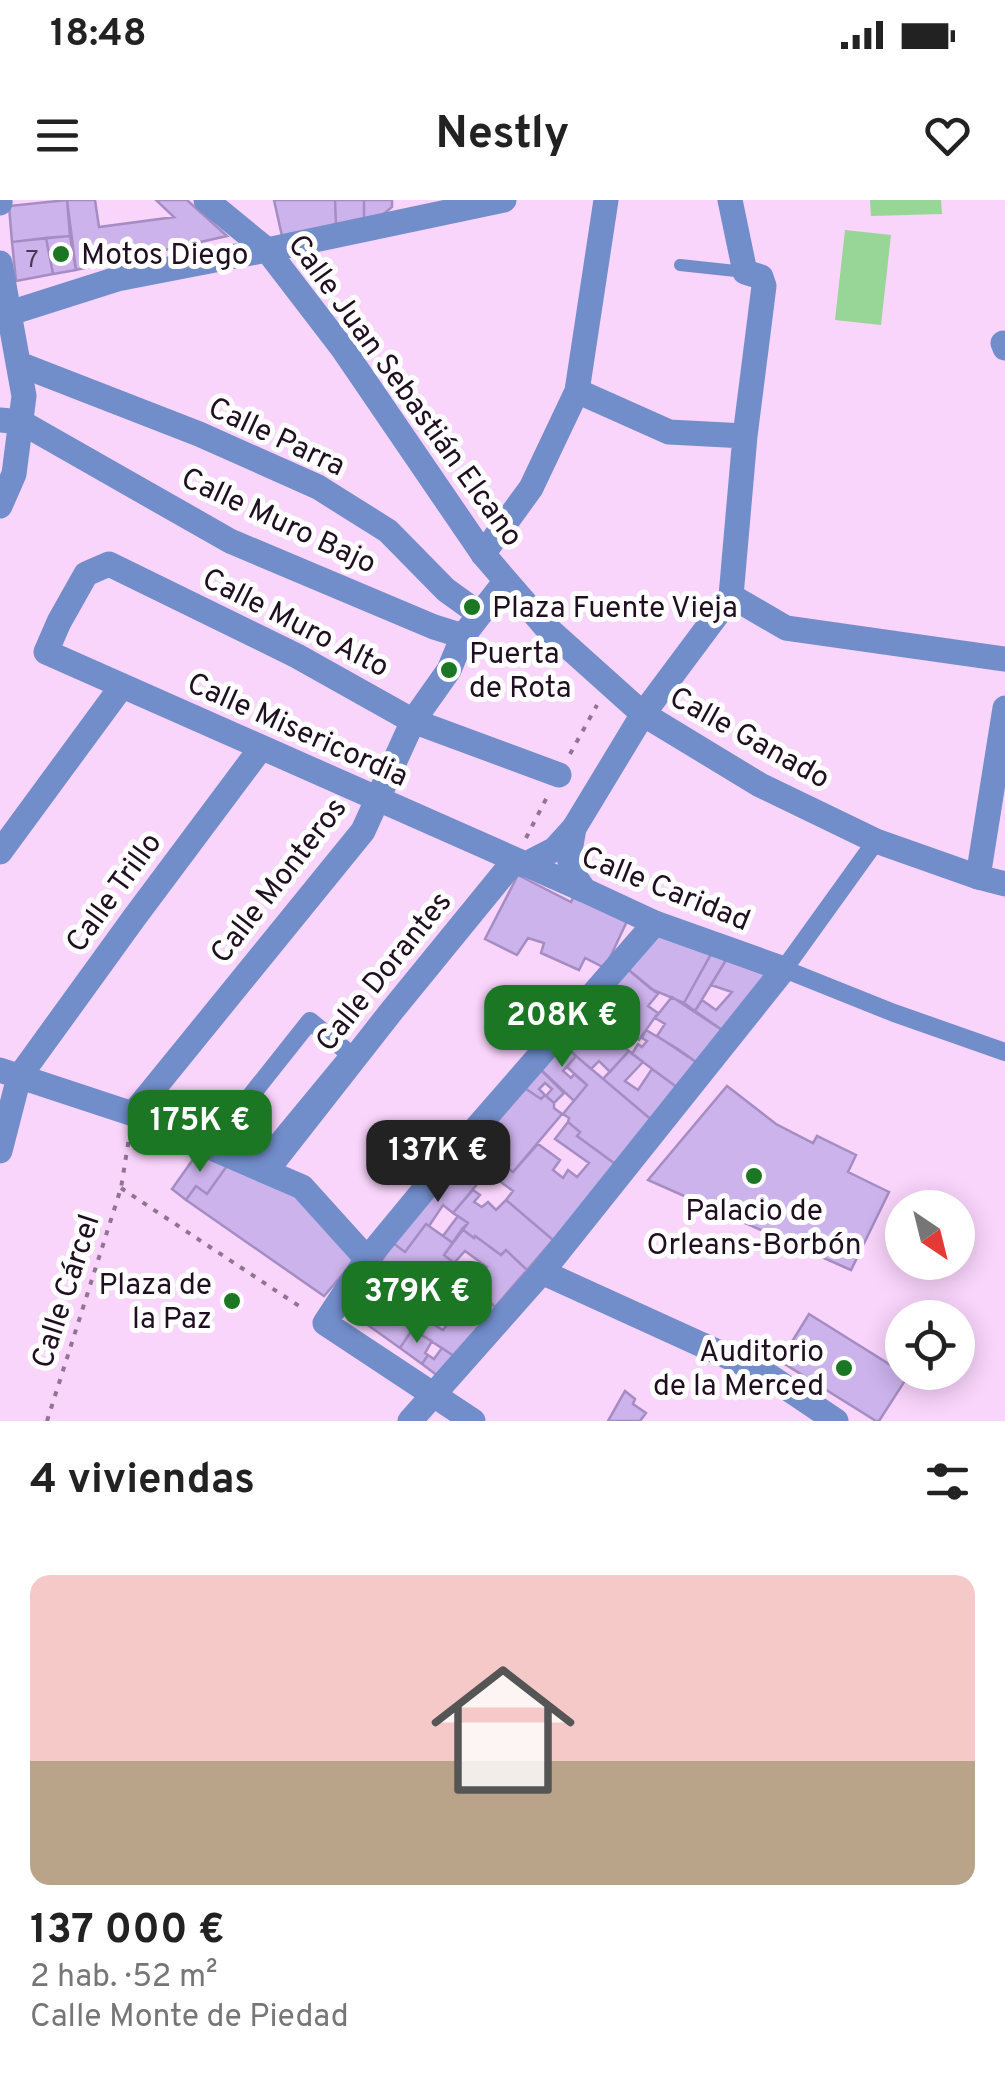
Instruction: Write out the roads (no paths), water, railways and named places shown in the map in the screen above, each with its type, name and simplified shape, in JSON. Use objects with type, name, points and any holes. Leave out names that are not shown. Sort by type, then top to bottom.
[{"type":"street","name":"Calle Juan Sebastián Elcano","points":[[206,200],[267,250],[344,349],[505,582]]},
{"type":"street","points":[[5,312],[117,279],[267,250],[398,210],[504,200]]},
{"type":"street","points":[[483,554],[531,488],[576,390],[606,200]]},
{"type":"street","points":[[584,890],[572,872],[569,857],[574,828],[643,714],[731,596],[744,436],[764,286],[762,277],[745,272],[730,200]]},
{"type":"street","points":[[0,264],[5,312],[24,396],[10,421],[14,474],[0,506]]},
{"type":"street","name":"Calle Parra","points":[[19,364],[199,434],[318,486],[388,531],[446,590],[478,614]]},
{"type":"street","points":[[576,390],[669,432],[744,436]]},
{"type":"street","name":"Calle Muro Bajo","points":[[10,421],[230,540],[463,636]]},
{"type":"street","name":"Calle Muro Alto","points":[[46,652],[86,574],[109,564],[297,656],[413,721],[559,775]]},
{"type":"street","points":[[463,636],[505,582]]},
{"type":"street","name":"Calle Ganado","points":[[505,582],[544,626],[643,714],[760,785],[876,841],[1005,884]]},
{"type":"street","points":[[731,596],[786,628],[1005,659]]},
{"type":"street","name":"Calle Monteros","points":[[133,1114],[363,831],[413,721],[450,670],[463,636]]},
{"type":"street","name":"Calle Misericordia","points":[[46,652],[519,863]]},
{"type":"street","points":[[0,852],[122,686]]},
{"type":"street","points":[[978,877],[1005,708]]},
{"type":"street","name":"Calle Trillo","points":[[10,1073],[134,918],[261,748]]},
{"type":"street","name":"Calle Dorantes","points":[[267,1170],[390,1013],[519,863],[555,850],[574,828]]},
{"type":"street","points":[[410,1421],[542,1272],[784,969],[876,841]]},
{"type":"street","name":"Calle Caridad","points":[[519,863],[655,923],[784,969]]},
{"type":"street","points":[[473,1421],[325,1323],[367,1260],[452,1156],[655,923]]},
{"type":"street","points":[[784,969],[1005,1052]]},
{"type":"street","points":[[310,1022],[350,1054],[266,1158],[218,1137],[310,1022]]},
{"type":"street","points":[[0,1152],[10,1073],[133,1114],[302,1186],[367,1260]]},
{"type":"street","points":[[542,1272],[766,1374],[836,1421]]},
{"type":"lane","points":[[680,266],[745,272]]},
{"type":"place","name":"Motos Diego","points":[[61,254]]},
{"type":"place","name":"Plaza Fuente Vieja","points":[[472,607]]},
{"type":"place","name":"Puerta de Rota","points":[[449,670]]},
{"type":"place","name":"Palacio de Orleans-Borbón","points":[[754,1176]]},
{"type":"place","name":"Plaza de la Paz","points":[[232,1301]]},
{"type":"place","name":"Auditorio de la Merced","points":[[844,1368]]}]
